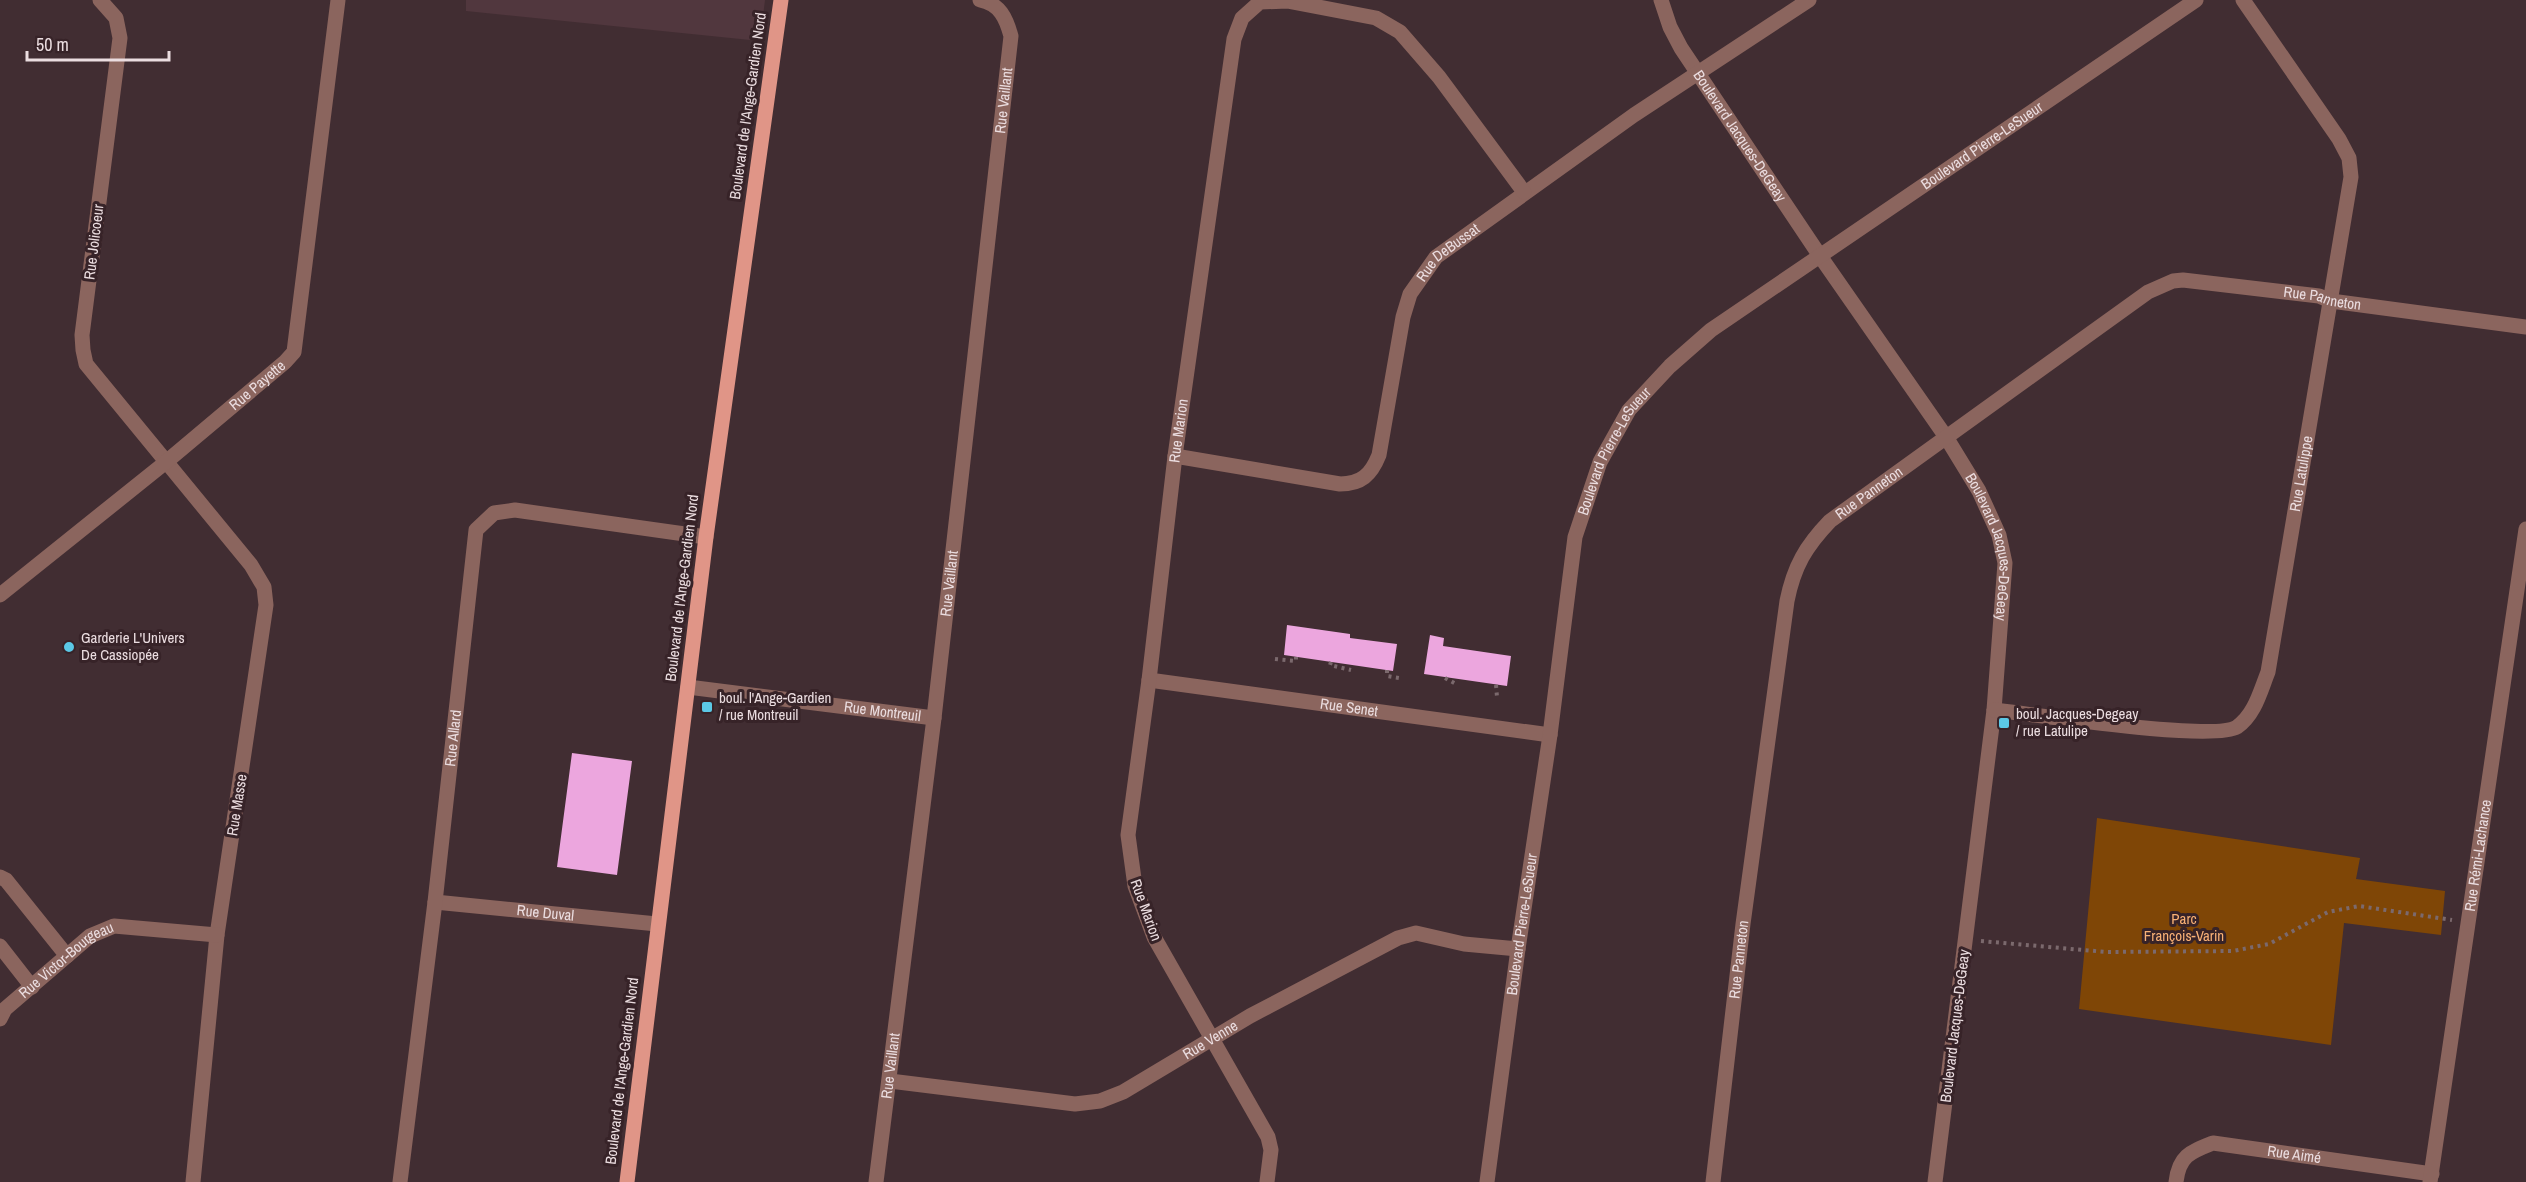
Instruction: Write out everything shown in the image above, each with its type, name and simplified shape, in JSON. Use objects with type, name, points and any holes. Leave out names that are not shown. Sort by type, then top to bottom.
[{"type":"main road","name":"Boulevard de l'Ange-Gardien Nord","points":[[627,1182],[706,537],[781,0]]},
{"type":"street","name":"Rue Jolicoeur","points":[[100,0],[116,18],[120,38],[82,335],[83,350],[87,364],[166,462]]},
{"type":"street","name":"Rue Payette","points":[[0,596],[166,462],[285,362],[294,351],[338,0]]},
{"type":"street","name":"Rue Vaillant","points":[[876,1182],[934,718],[1011,36],[1006,20],[999,9],[980,0]]},
{"type":"street","name":"Boulevard Jacques-DeGeay","points":[[1661,0],[1670,27],[1698,71],[1820,256],[1946,437],[1979,491],[1998,535],[2005,564],[1994,710],[1935,1182]]},
{"type":"street","name":"Rue DeBussat","points":[[1175,456],[1340,484],[1353,484],[1365,478],[1374,468],[1379,455],[1403,318],[1410,294],[1436,257],[1524,192],[1698,71],[1809,0]]},
{"type":"street","name":"Boulevard Pierre-LeSueur","points":[[1487,1182],[1518,949],[1550,735],[1575,537],[1600,462],[1629,410],[1663,373],[1711,330],[2196,0]]},
{"type":"street","name":"Rue Latulippe","points":[[1994,710],[2192,732],[2235,729],[2252,714],[2268,672],[2351,177],[2349,158],[2328,121],[2243,0]]},
{"type":"street","name":"Rue Marion","points":[[1267,1182],[1271,1150],[1268,1137],[1154,937],[1135,886],[1130,863],[1128,835],[1175,456],[1234,39],[1242,18],[1260,2],[1287,1],[1376,18],[1400,32],[1438,77],[1524,192]]},
{"type":"street","name":"Rue Panneton","points":[[1713,1182],[1749,878],[1787,601],[1795,571],[1809,543],[1830,521],[1946,437],[2148,292],[2173,281],[2189,280],[2237,285],[2319,296],[2331,301],[2526,327]]},
{"type":"street","name":"Rue Masse","points":[[166,462],[251,565],[264,587],[266,605],[217,935],[193,1182]]},
{"type":"street","name":"Rue Allard","points":[[400,1182],[435,902],[476,530],[494,513],[515,510],[706,537]]},
{"type":"street","name":"Rue Rémi-Lachance","points":[[2431,1178],[2526,529]]},
{"type":"street","name":"Rue Senet","points":[[1149,680],[1550,735]]},
{"type":"street","name":"Rue Montreuil","points":[[688,687],[934,718]]},
{"type":"street","points":[[0,877],[6,880],[67,956]]},
{"type":"street","name":"Rue Duval","points":[[435,902],[657,924]]},
{"type":"street","name":"Rue Victor-Bourgeau","points":[[0,1019],[5,1009],[90,936],[114,926],[217,935]]},
{"type":"street","name":"Rue Venne","points":[[890,1081],[1075,1104],[1100,1101],[1123,1092],[1212,1038],[1398,938],[1416,933],[1464,944],[1518,949]]},
{"type":"street","points":[[0,946],[32,987]]},
{"type":"street","name":"Rue Aimé","points":[[2176,1182],[2178,1168],[2189,1153],[2213,1143],[2431,1178]]},
{"type":"path","points":[[1275,659],[1296,661],[1296,657]]},
{"type":"path","points":[[1331,662],[1330,665],[1351,670]]},
{"type":"path","points":[[1387,670],[1387,676],[1399,678]]},
{"type":"path","points":[[1445,678],[1456,684]]},
{"type":"path","points":[[1496,685],[1497,697]]},
{"type":"path","points":[[1965,940],[2106,952],[2233,951],[2270,944],[2328,912],[2359,906],[2468,922]]},
{"type":"shaded area","points":[[466,0],[765,0],[760,41],[466,11]]},
{"type":"green space","name":"Parc François-Varin","points":[[2097,818],[2360,858],[2356,879],[2445,891],[2441,935],[2344,923],[2331,1045],[2079,1009]]},
{"type":"building","points":[[1287,625],[1350,634],[1350,638],[1397,644],[1393,671],[1284,655]]},
{"type":"building","points":[[1430,635],[1444,638],[1443,646],[1511,656],[1507,686],[1424,674]]},
{"type":"building","points":[[572,753],[632,761],[617,875],[557,867]]},
{"type":"place","name":"Garderie L'Univers De Cassiopée","points":[[69,647]]},
{"type":"place","name":"boul. l'Ange-Gardien / rue Montreuil","points":[[707,707]]},
{"type":"place","name":"boul. Jacques-Degeay / rue Latulipe","points":[[2004,723]]}]
